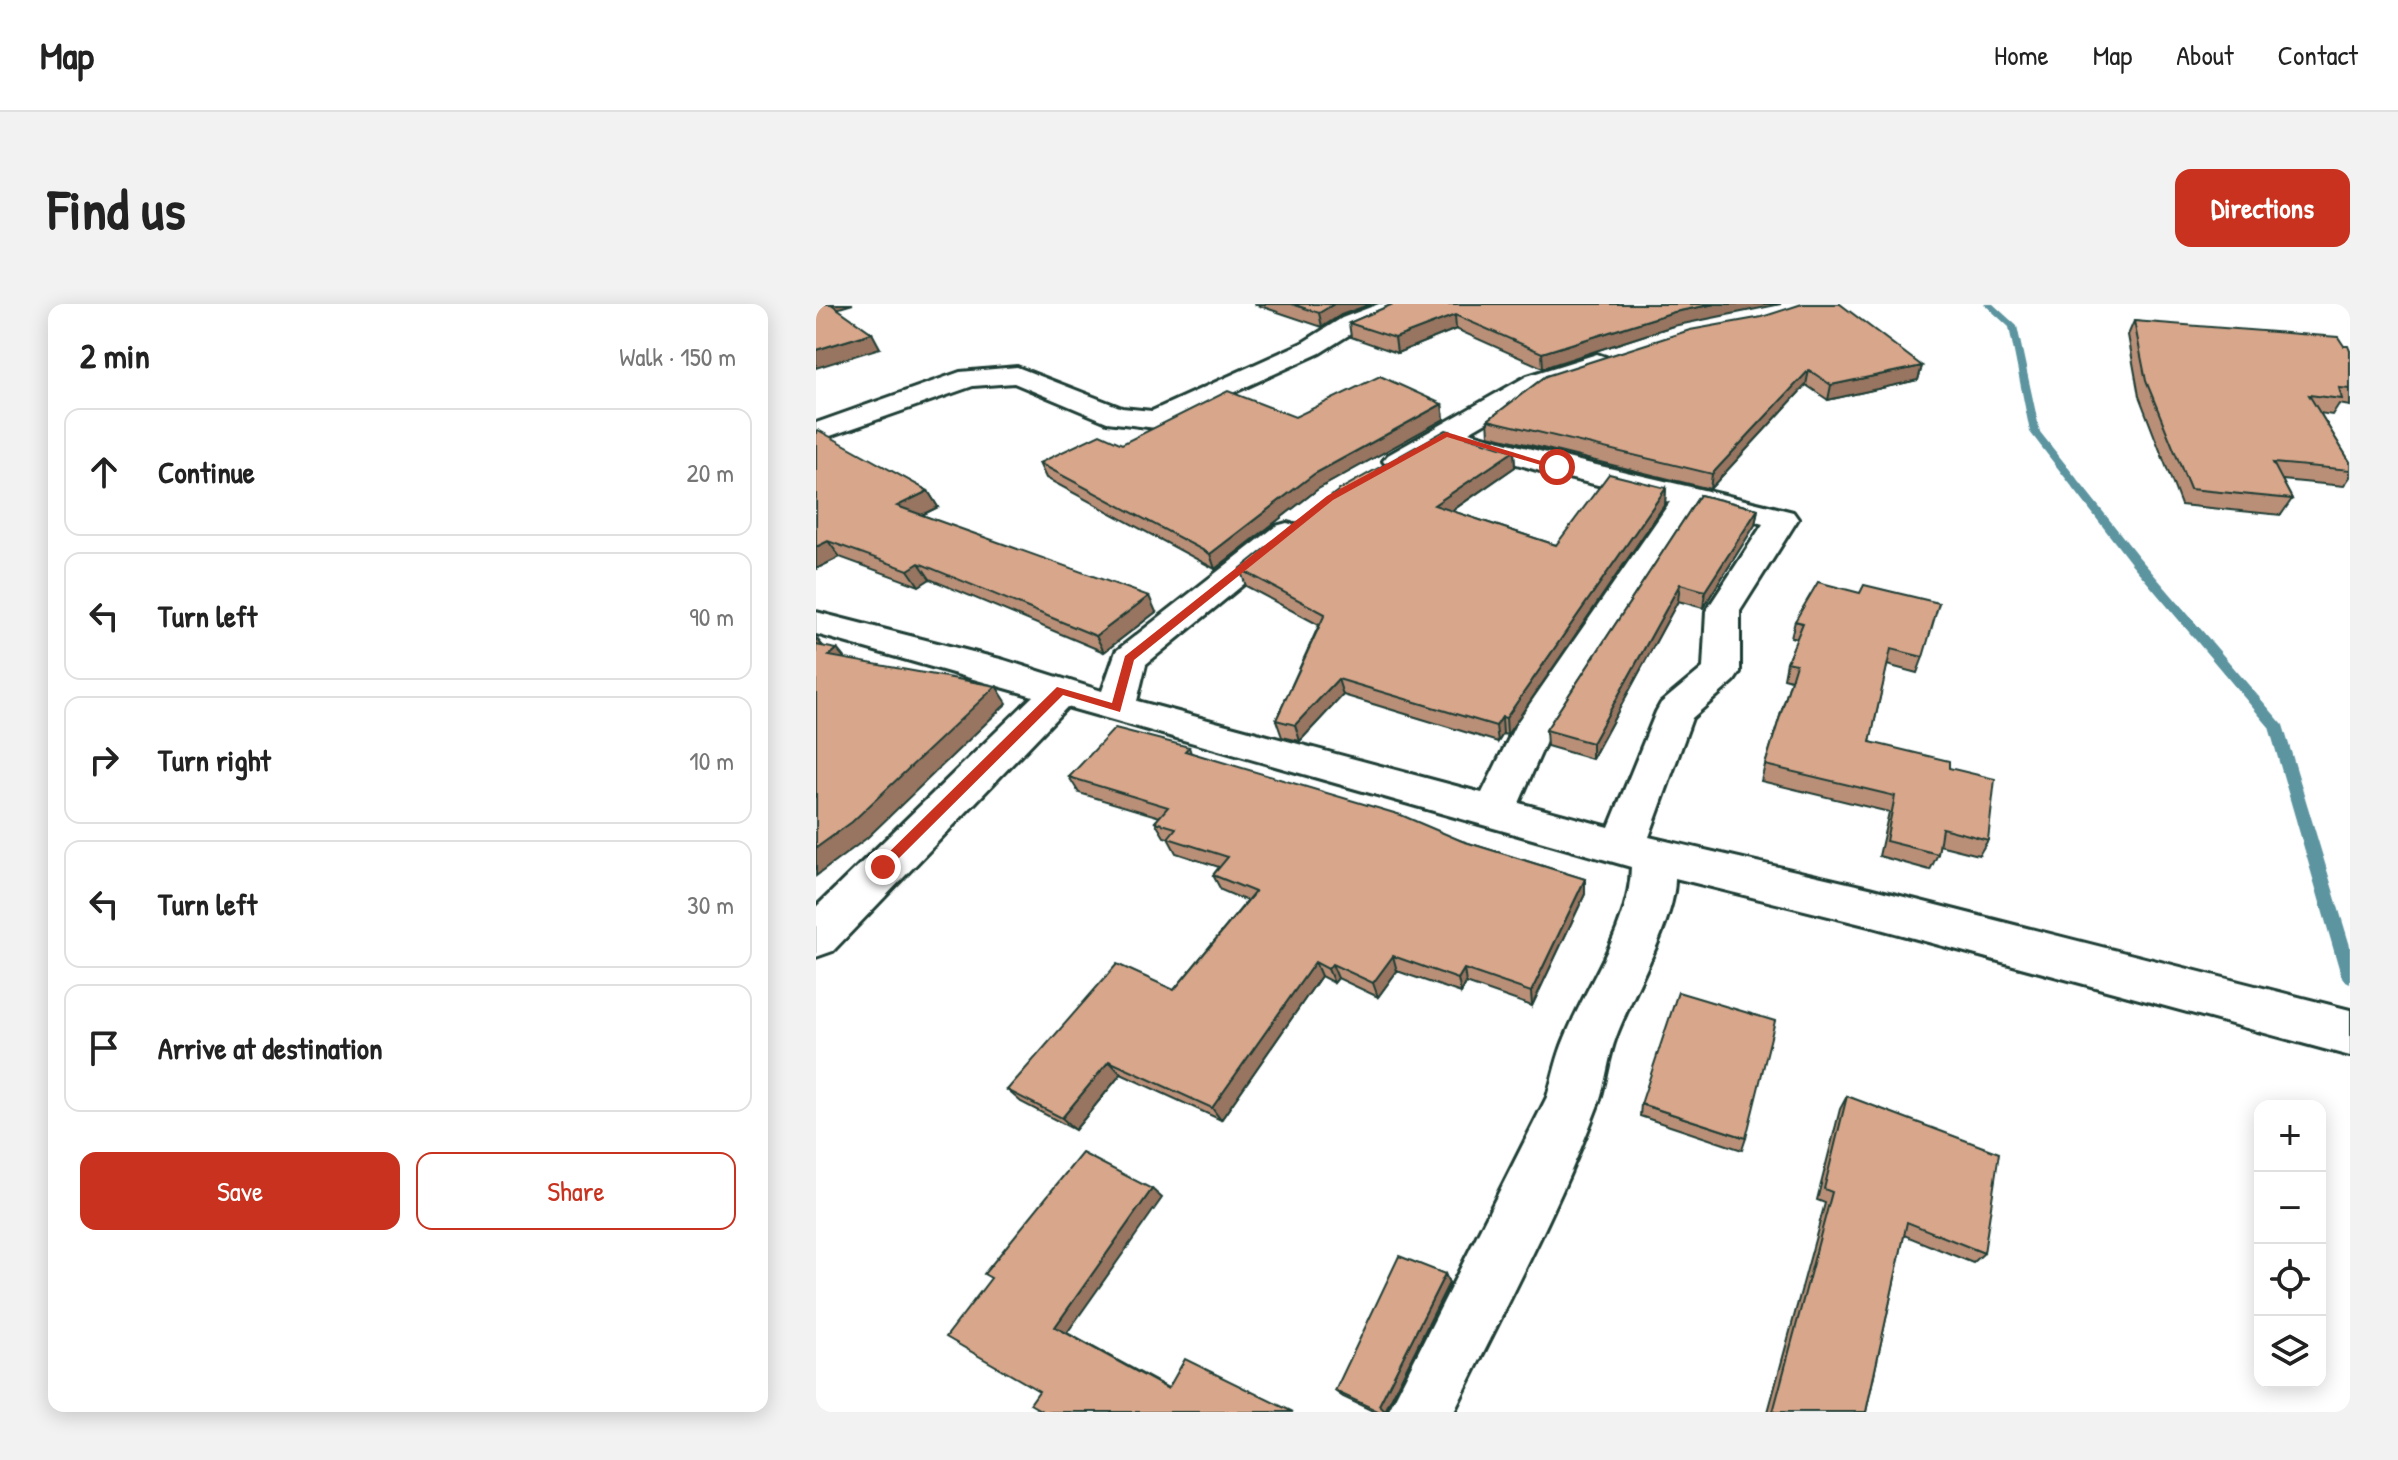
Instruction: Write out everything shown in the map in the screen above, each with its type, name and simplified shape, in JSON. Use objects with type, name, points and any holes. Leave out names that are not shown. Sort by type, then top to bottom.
[{"type":"street","points":[[816,433],[969,378],[1017,375],[1117,416],[1156,420],[1311,348],[1351,323],[1400,304]]},
{"type":"street","points":[[1369,477],[1536,382],[1624,353]]},
{"type":"street","points":[[1420,1412],[1534,1187],[1573,1100],[1589,1040],[1634,941],[1653,889],[1638,852],[1675,712],[1721,672],[1723,611],[1782,519],[1690,495],[1658,491],[1557,467],[1446,434]]},
{"type":"street","points":[[1495,811],[1530,734],[1690,495]]},
{"type":"street","points":[[1116,709],[1129,659],[1306,517]]},
{"type":"street","points":[[816,623],[1638,852],[1869,907],[2346,1032]]},
{"type":"street","points":[[816,937],[1061,690]]},
{"type":"building","points":[[816,304],[831,304],[872,333],[816,350]]},
{"type":"building","points":[[1292,304],[1334,304],[1319,313]]},
{"type":"building","points":[[1393,304],[1715,304],[1674,312],[1542,353],[1455,315],[1395,338],[1349,323]]},
{"type":"building","points":[[1802,304],[1840,304],[1922,366],[1831,385],[1809,370],[1712,474],[1488,420],[1546,376],[1690,330],[1762,317]]},
{"type":"building","points":[[2134,321],[2338,337],[2350,351],[2350,389],[2339,388],[2342,399],[2309,395],[2350,462],[2350,470],[2273,463],[2292,499],[2190,489],[2146,381]]},
{"type":"building","points":[[1380,376],[1442,404],[1314,474],[1210,554],[1039,463],[1100,434],[1122,444],[1228,391],[1295,417]]},
{"type":"building","points":[[818,430],[928,491],[897,506],[1149,596],[1096,636],[919,563],[908,570],[828,541],[816,547]]},
{"type":"building","points":[[1446,430],[1514,451],[1434,505],[1556,545],[1609,474],[1666,488],[1506,718],[1502,717],[1496,726],[1338,679],[1295,725],[1276,720],[1325,614],[1240,569],[1339,490]]},
{"type":"building","points":[[1700,495],[1758,509],[1705,591],[1680,584],[1592,743],[1546,730]]},
{"type":"building","points":[[1818,582],[1860,593],[1864,585],[1939,603],[1923,657],[1891,649],[1870,742],[1949,761],[1949,768],[1995,779],[1988,840],[1942,828],[1938,854],[1886,841],[1895,796],[1765,765],[1796,664],[1787,662],[1803,623],[1795,621]]},
{"type":"building","points":[[816,645],[837,649],[829,656],[996,686],[852,822],[816,848]]},
{"type":"building","points":[[1115,728],[1189,747],[1185,751],[1401,815],[1462,841],[1585,879],[1531,992],[1464,969],[1458,979],[1393,956],[1373,983],[1332,964],[1328,969],[1315,962],[1212,1108],[1109,1061],[1062,1118],[1007,1090],[1117,964],[1174,990],[1255,892],[1213,875],[1228,857],[1168,838],[1176,828],[1155,822],[1168,807],[1069,777]]},
{"type":"building","points":[[1678,992],[1775,1021],[1746,1138],[1641,1104]]},
{"type":"building","points":[[1847,1096],[1999,1153],[1984,1253],[1907,1222],[1866,1412],[1773,1412],[1832,1192],[1824,1189]]},
{"type":"building","points":[[1082,1153],[1152,1189],[1055,1327],[1168,1389],[1185,1359],[1293,1412],[1044,1412],[1030,1404],[1039,1391],[946,1337],[991,1278],[984,1274]]},
{"type":"building","points":[[1399,1256],[1445,1274],[1379,1405],[1384,1410],[1380,1412],[1335,1391]]},
{"type":"waterway","points":[[1988,304],[2013,326],[2035,432],[2134,559],[2276,725],[2350,975]]},
{"type":"route","points":[[883,867],[1061,690],[1116,709],[1129,659],[1330,498],[1446,434],[1557,467]]}]
